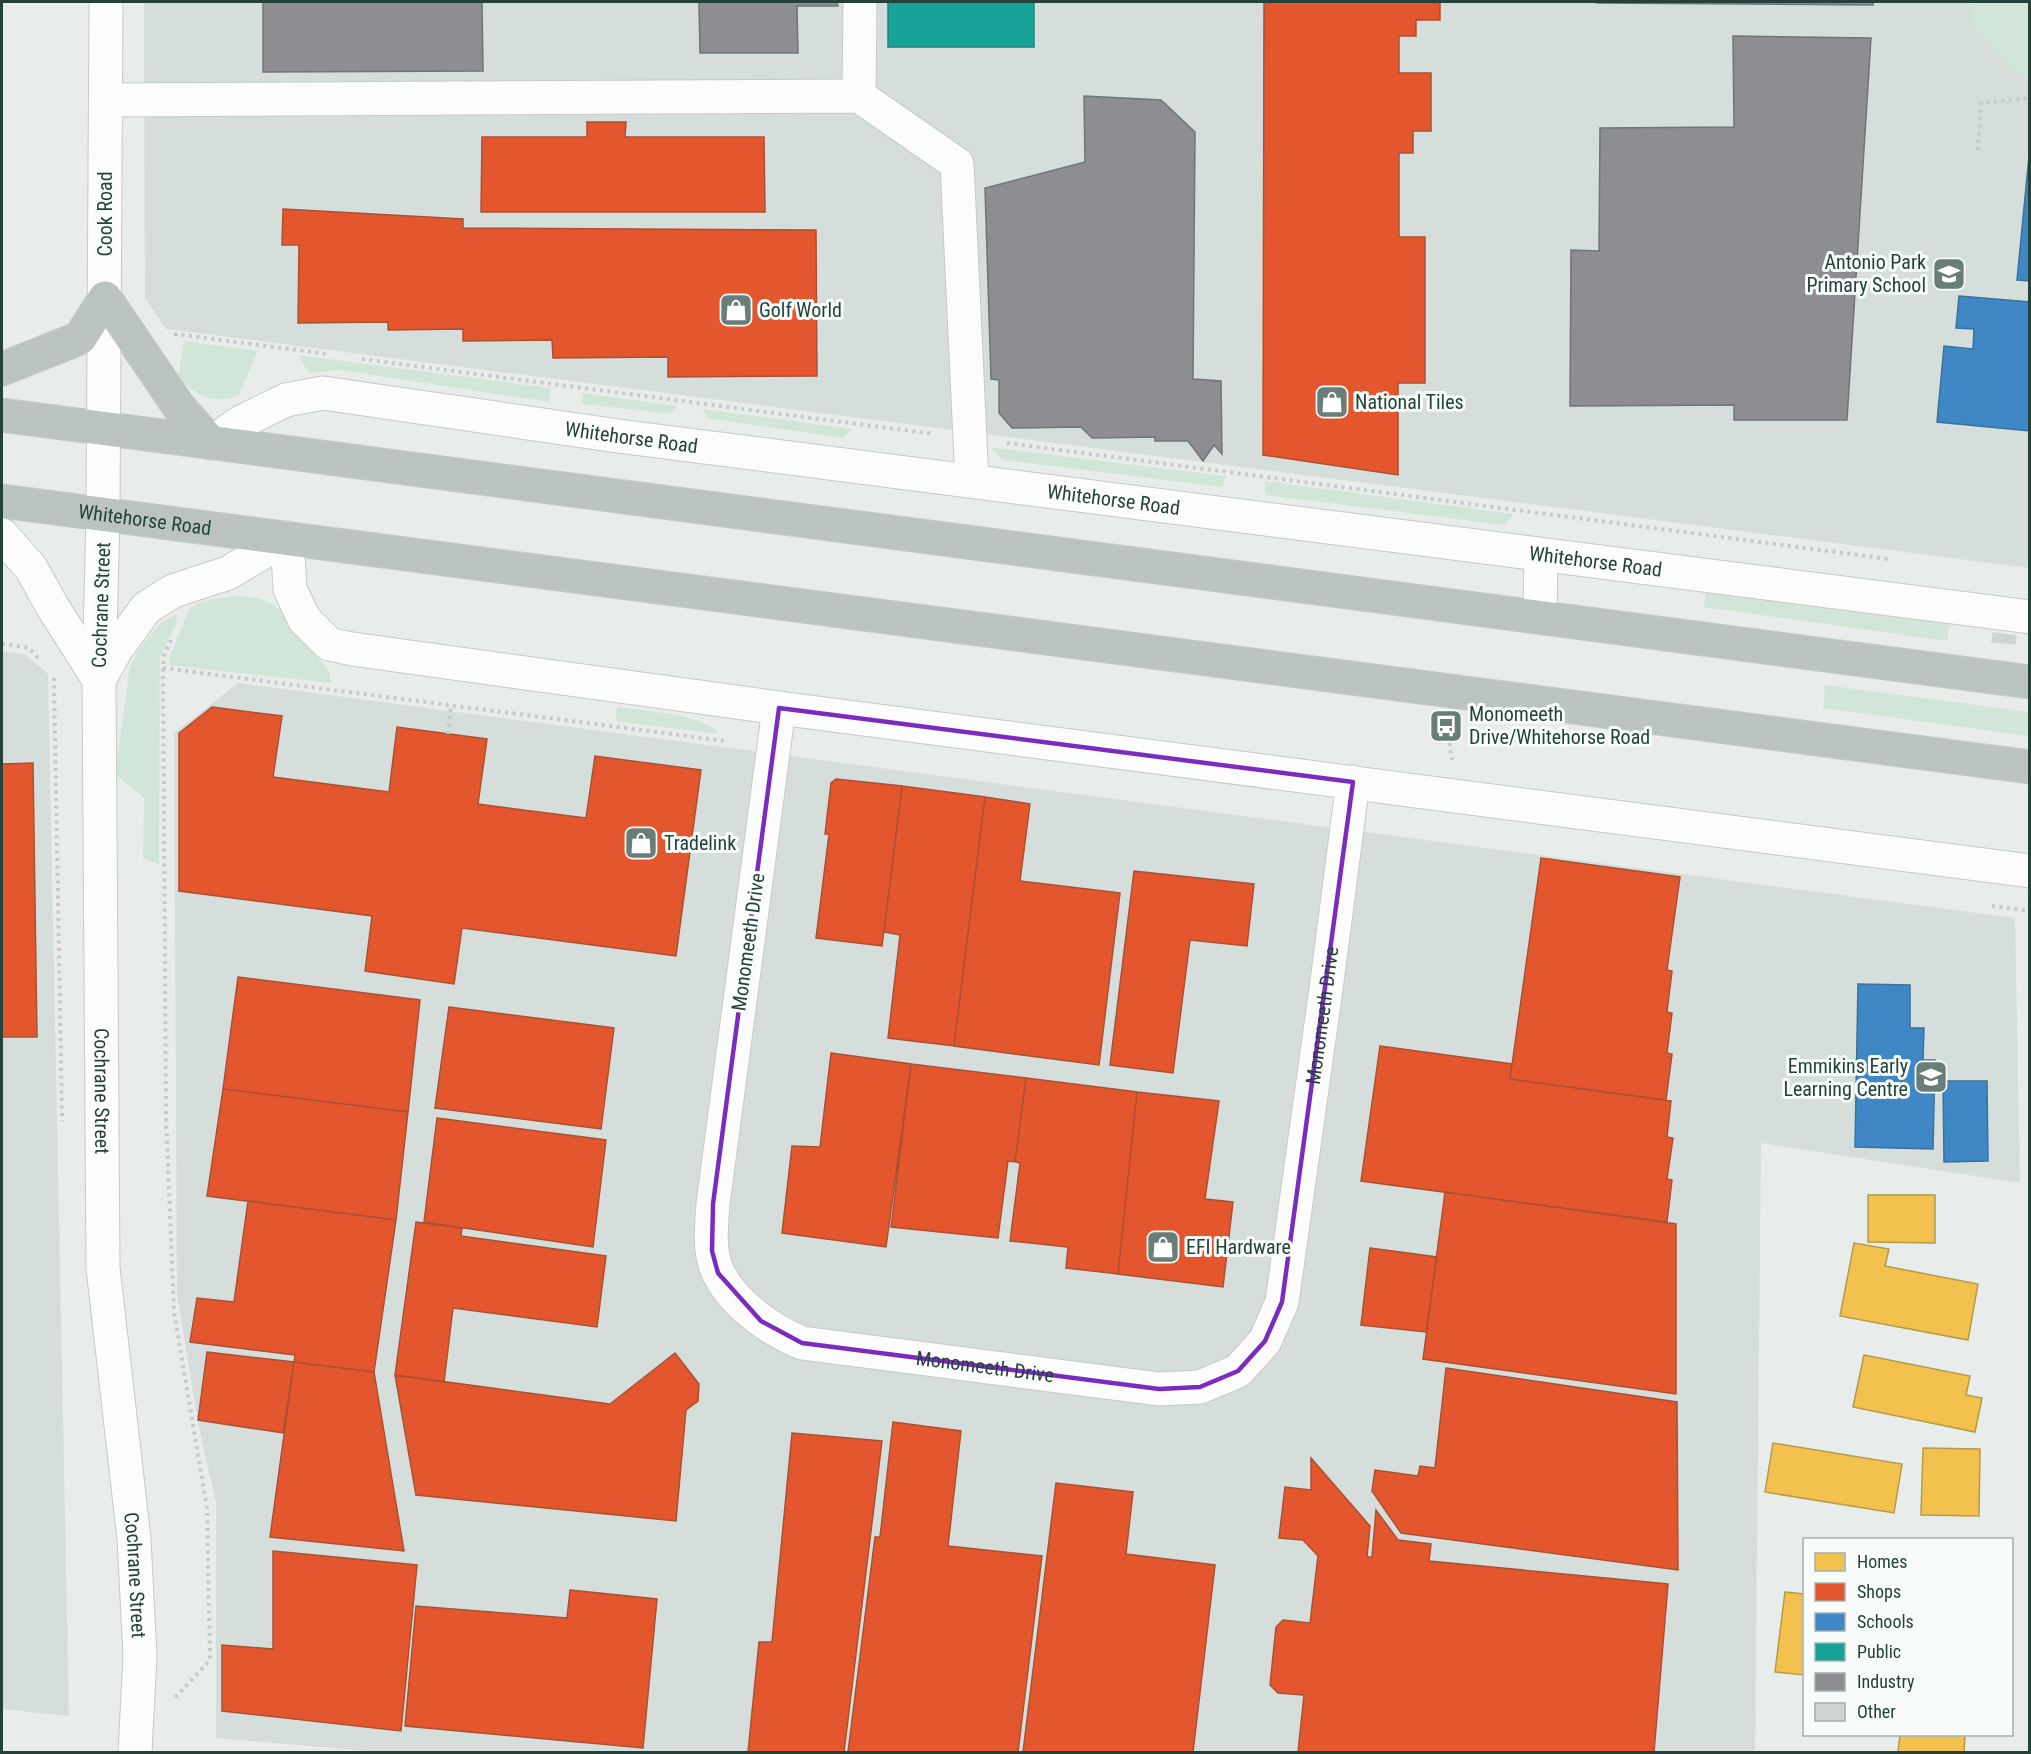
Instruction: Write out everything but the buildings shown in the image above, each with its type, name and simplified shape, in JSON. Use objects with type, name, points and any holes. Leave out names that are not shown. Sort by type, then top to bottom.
[{"type":"highway","points":[[2,369],[80,338],[105,298],[179,407],[211,443]]},
{"type":"highway","points":[[2,415],[2030,682]]},
{"type":"highway","name":"Whitehorse Road","points":[[2,501],[2030,767]]},
{"type":"street","name":"Cook Road","points":[[103,427],[106,2]]},
{"type":"street","points":[[859,96],[860,2]]},
{"type":"street","points":[[106,100],[859,96],[957,164],[972,481]]},
{"type":"street","name":"Whitehorse Road","points":[[211,443],[242,422],[286,400],[323,393],[618,436],[2030,617]]},
{"type":"street","name":"Cochrane Street","points":[[103,427],[99,680],[103,1268],[134,1539],[140,1656],[135,1752]]},
{"type":"street","points":[[2,535],[31,568],[99,680],[117,648],[147,608],[173,591],[228,573],[287,538],[290,589],[304,619],[329,644],[779,708],[2030,871]]},
{"type":"street","points":[[1540,617],[1541,555]]},
{"type":"street","name":"Monomeeth Drive","points":[[779,708],[713,1204],[712,1251],[718,1274],[729,1290],[761,1321],[779,1333],[802,1343],[1159,1389],[1200,1387],[1238,1371],[1265,1341],[1282,1302],[1353,782]]},
{"type":"path","points":[[1978,150],[1981,103],[2030,98]]},
{"type":"path","points":[[176,334],[335,355]]},
{"type":"path","points":[[359,358],[1897,560]]},
{"type":"path","points":[[448,734],[451,705]]},
{"type":"highlighted area","points":[[779,708],[1353,782],[1282,1302],[1265,1341],[1238,1371],[1200,1387],[1159,1389],[802,1343],[761,1321],[718,1273],[712,1251],[713,1204]]},
{"type":"shaded area","points":[[144,2],[2029,2],[2029,568],[166,329],[145,298]]},
{"type":"shaded area","points":[[2,651],[26,655],[48,674],[69,1716],[2,1709]]},
{"type":"shaded area","points":[[238,683],[2015,918],[2020,1183],[1761,1143],[1755,1752],[380,1752],[216,1738],[216,1503],[198,1423],[177,1294],[174,733]]},
{"type":"green space","points":[[1971,2],[2029,2],[2029,77],[2015,72],[1970,22]]},
{"type":"green space","points":[[184,341],[258,351],[239,394],[231,398],[214,399],[190,389],[178,377]]},
{"type":"green space","points":[[298,355],[551,388],[549,402],[340,370],[309,373]]},
{"type":"green space","points":[[583,393],[677,406],[670,414],[582,404]]},
{"type":"green space","points":[[703,409],[852,429],[843,438],[707,418]]},
{"type":"green space","points":[[990,447],[1226,476],[1222,487],[1003,460]]},
{"type":"green space","points":[[1265,481],[1514,514],[1504,525],[1265,495]]},
{"type":"green space","points":[[1706,592],[1950,623],[1947,641],[1704,607]]},
{"type":"green space","points":[[238,596],[259,598],[274,605],[287,617],[329,671],[331,683],[169,665],[170,656],[190,607],[211,599]]},
{"type":"green space","points":[[176,614],[177,622],[160,657],[159,864],[143,859],[144,798],[115,774],[130,667],[151,634],[161,623]]},
{"type":"green space","points":[[1825,685],[2029,712],[2029,736],[1823,708]]},
{"type":"green space","points":[[617,707],[688,718],[702,722],[719,734],[615,721]]},
{"type":"place","name":"Antonio Park Primary School","points":[[1949,274]]},
{"type":"place","name":"Golf World","points":[[736,310]]},
{"type":"place","name":"National Tiles","points":[[1332,402]]},
{"type":"place","name":"Monomeeth Drive/Whitehorse Road","points":[[1446,726]]},
{"type":"place","name":"Tradelink","points":[[641,843]]},
{"type":"place","name":"Emmikins Early Learning Centre","points":[[1931,1077]]},
{"type":"place","name":"EFI Hardware","points":[[1163,1247]]}]
